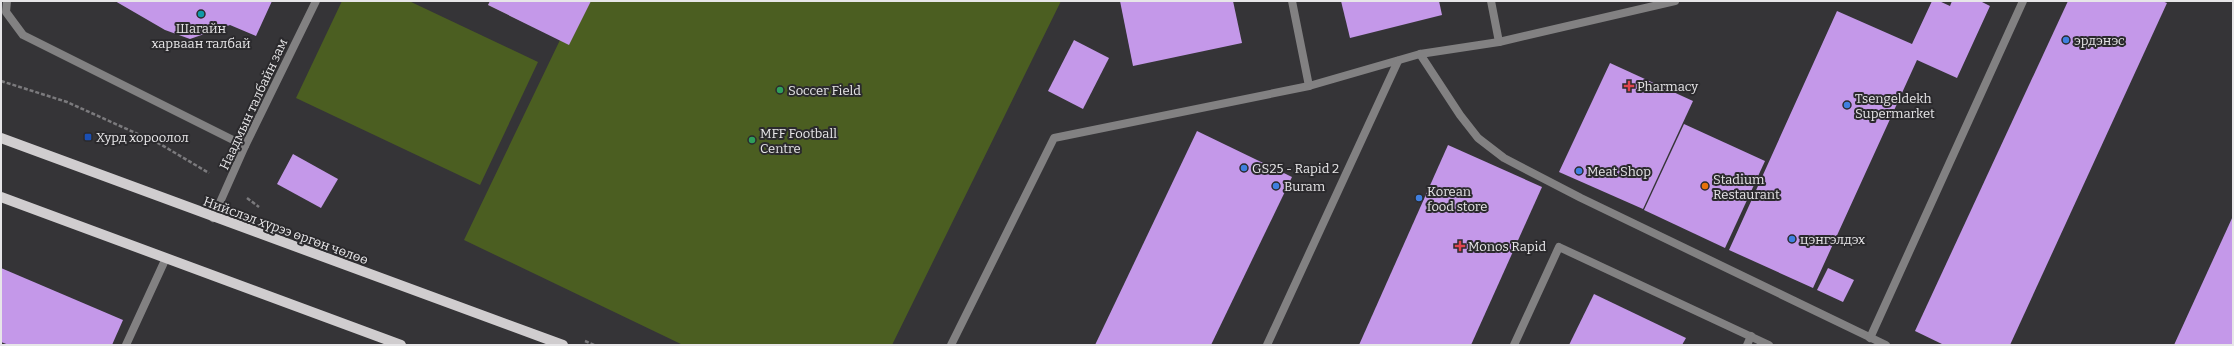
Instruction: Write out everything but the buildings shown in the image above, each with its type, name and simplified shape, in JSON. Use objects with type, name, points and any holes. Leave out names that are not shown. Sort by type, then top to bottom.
[{"type":"main road","name":"Нийслэл хүрээ өргөн чөлөө","points":[[1,138],[214,218],[563,345]]},
{"type":"main road","points":[[1,197],[402,345]]},
{"type":"street","points":[[7,1],[6,12],[23,35],[245,146]]},
{"type":"street","name":"Наадмын талбайн зам","points":[[214,218],[245,146],[316,1]]},
{"type":"street","points":[[1292,1],[1309,86]]},
{"type":"street","points":[[1491,1],[1499,42]]},
{"type":"street","points":[[951,345],[1054,138],[1309,86],[1420,54],[1499,42],[1675,1]]},
{"type":"street","points":[[1870,338],[2022,1]]},
{"type":"street","points":[[1420,54],[1460,115],[1478,138],[1504,158],[1581,198],[1886,345]]},
{"type":"street","points":[[1267,345],[1398,61]]},
{"type":"street","points":[[1514,345],[1559,247],[1769,345]]},
{"type":"street","points":[[126,345],[166,258]]},
{"type":"street","points":[[1747,345],[1751,336]]},
{"type":"path","points":[[1,81],[74,105],[160,144],[229,185],[262,209]]},
{"type":"path","points":[[581,340],[594,345]]},
{"type":"green space","points":[[342,1],[409,1],[538,62],[480,185],[296,98]]},
{"type":"green space","name":"Soccer Field","points":[[490,1],[1061,1],[892,345],[683,345],[464,240],[560,40],[488,5]]},
{"type":"place","name":"Шагайн харваан талбай","points":[[201,14]]},
{"type":"place","name":"эрдэнэс","points":[[2066,40]]},
{"type":"place","name":"Pharmacy","points":[[1629,86]]},
{"type":"place","name":"Soccer Field","points":[[780,90]]},
{"type":"place","name":"Tsengeldekh Supermarket","points":[[1847,105]]},
{"type":"place","name":"Хурд хороолол","points":[[88,137]]},
{"type":"place","name":"MFF Football Centre","points":[[752,140]]},
{"type":"place","name":"GS25 - Rapid 2","points":[[1244,168]]},
{"type":"place","name":"Meat Shop","points":[[1579,171]]},
{"type":"place","name":"Buram","points":[[1276,186]]},
{"type":"place","name":"Stadium Restaurant","points":[[1705,186]]},
{"type":"place","name":"Korean food store","points":[[1419,198]]},
{"type":"place","name":"цэнгэлдэх","points":[[1792,239]]},
{"type":"place","name":"Monos Rapid","points":[[1460,246]]}]
